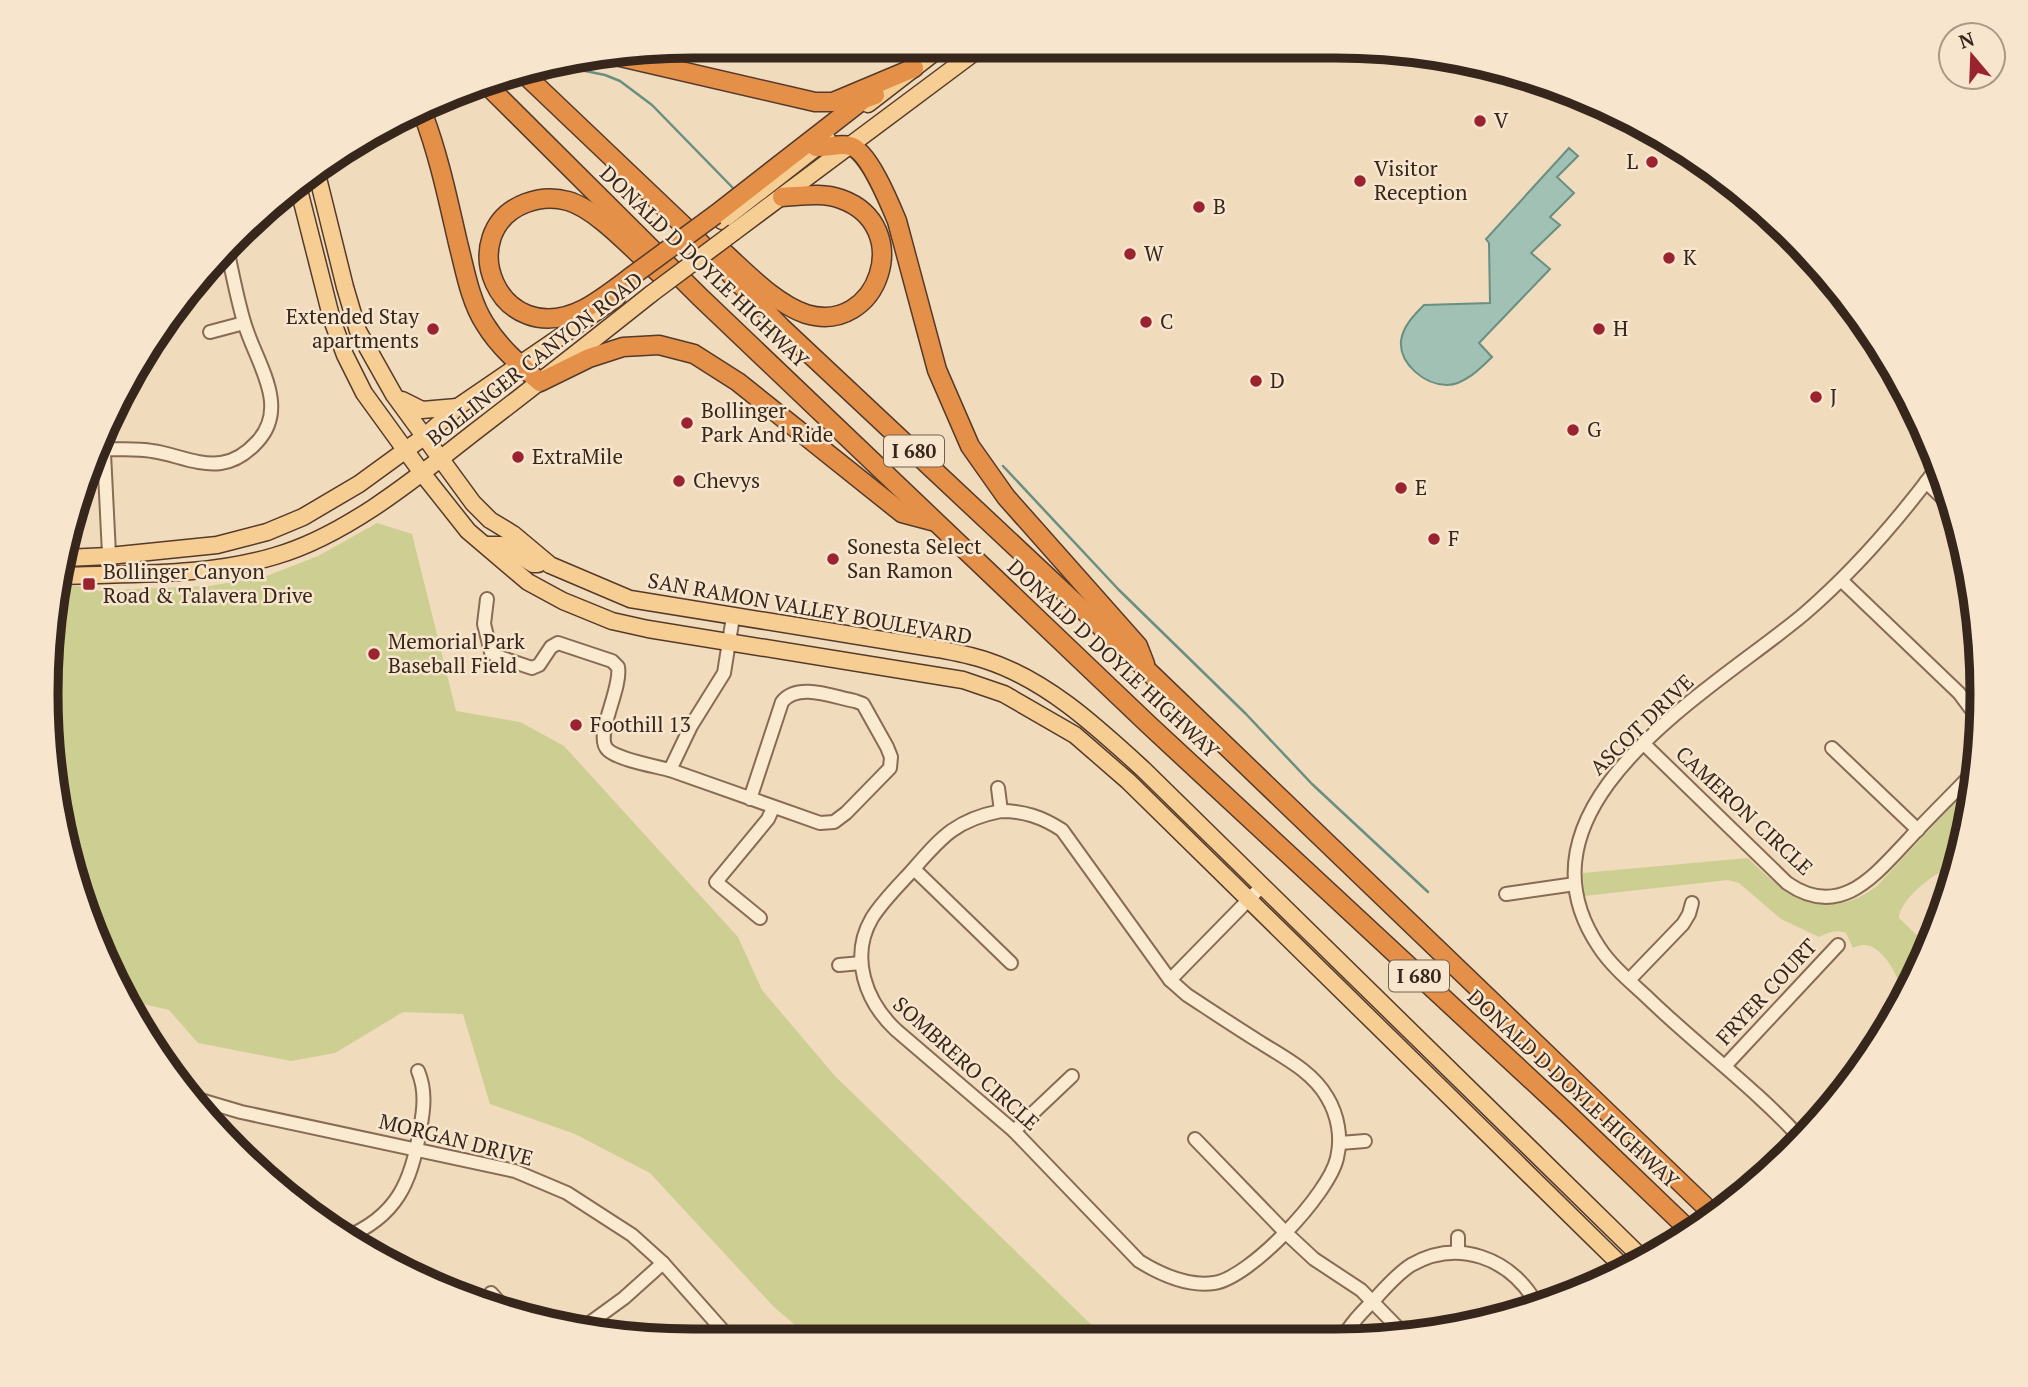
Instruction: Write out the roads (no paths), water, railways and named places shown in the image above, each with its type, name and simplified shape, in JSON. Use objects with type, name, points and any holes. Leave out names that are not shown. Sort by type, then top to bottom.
[{"type":"highway","points":[[636,61],[816,102],[833,102],[914,68]]},
{"type":"highway","name":"DONALD D DOYLE HIGHWAY","points":[[529,79],[685,227],[781,327],[1147,670],[1707,1208]]},
{"type":"highway","name":"DONALD D DOYLE HIGHWAY","points":[[492,90],[699,297],[1149,725],[1684,1225]]},
{"type":"highway","points":[[699,297],[684,296],[595,215],[568,200],[551,198],[521,205],[507,215],[491,242],[490,271],[495,286],[515,309],[528,316],[545,318],[583,309],[635,279],[719,218],[864,99],[882,92]]},
{"type":"highway","points":[[424,118],[439,160],[475,302],[485,324],[520,365],[540,382],[589,358],[622,347],[659,345],[694,354],[738,382],[902,513],[936,521]]},
{"type":"highway","points":[[816,147],[850,146],[864,155],[897,221],[937,370],[970,446],[1006,497],[1138,646],[1147,670]]},
{"type":"highway","points":[[685,227],[700,232],[794,309],[808,315],[824,316],[841,313],[856,306],[868,296],[882,267],[881,239],[875,226],[856,206],[840,198],[823,195],[782,197]]},
{"type":"main road","points":[[719,218],[816,147],[927,58]]},
{"type":"main road","name":"BOLLINGER CANYON ROAD","points":[[69,576],[176,573],[222,568],[291,551],[341,528],[422,473],[651,294],[967,58]]},
{"type":"main road","name":"SAN RAMON VALLEY BOULEVARD","points":[[319,180],[358,331],[394,396],[473,503],[490,520],[550,565],[630,599],[938,649],[1006,668],[1051,693],[1089,719],[1636,1253]]},
{"type":"main road","name":"SAN RAMON VALLEY BOULEVARD","points":[[300,194],[332,320],[363,393],[468,531],[528,582],[563,601],[612,621],[728,643],[963,680],[1004,694],[1075,735],[1128,781],[1618,1263]]},
{"type":"main road","name":"BOLLINGER CANYON ROAD","points":[[73,558],[217,545],[268,532],[303,517],[337,499],[425,436],[459,406],[520,365],[635,279]]},
{"type":"main road","points":[[394,396],[422,410],[459,406]]},
{"type":"main road","points":[[485,545],[502,545],[533,564],[538,564],[542,559]]},
{"type":"street","points":[[106,449],[152,451],[188,460],[220,463],[237,459],[265,435],[271,421],[272,400],[244,323],[230,259]]},
{"type":"street","points":[[210,332],[244,323]]},
{"type":"street","points":[[103,457],[110,574]]},
{"type":"street","name":"ASCOT DRIVE","points":[[1794,1132],[1758,1095],[1691,1039],[1606,957],[1588,929],[1575,884],[1577,851],[1591,808],[1609,782],[1644,744],[1678,712],[1788,627],[1841,580],[1879,541],[1932,475]]},
{"type":"street","points":[[1926,482],[1939,494]]},
{"type":"street","points":[[1841,580],[1959,693],[1970,707]]},
{"type":"street","points":[[488,599],[484,624],[491,652],[496,656],[532,668],[539,666],[551,647],[558,643],[612,661],[618,667],[617,691],[603,733],[607,750],[820,823],[834,822],[846,813],[890,768],[891,757],[887,747],[863,704],[799,691],[788,694],[782,702],[750,799]]},
{"type":"street","points":[[670,770],[691,726],[724,673],[733,617]]},
{"type":"street","name":"CAMERON CIRCLE","points":[[1644,744],[1787,883],[1813,896],[1836,896],[1861,887],[1964,782]]},
{"type":"street","points":[[1832,748],[1917,830]]},
{"type":"street","points":[[998,788],[1001,811]]},
{"type":"street","points":[[760,918],[716,882],[768,819],[773,807]]},
{"type":"street","name":"SOMBRERO CIRCLE","points":[[1001,811],[1022,811],[1047,820],[1062,830],[1170,980],[1187,995],[1303,1069],[1329,1099],[1338,1123],[1340,1143],[1331,1175],[1318,1197],[1249,1265],[1216,1290],[1176,1279],[1139,1261],[1014,1131],[882,1018],[872,1003],[861,963],[864,939],[871,919],[945,835],[961,823],[980,815],[1001,811]]},
{"type":"street","points":[[914,869],[1011,963]]},
{"type":"street","points":[[1506,894],[1575,884]]},
{"type":"street","points":[[1170,980],[1263,886]]},
{"type":"street","points":[[1629,980],[1683,924],[1692,903]]},
{"type":"street","name":"FRYER COURT","points":[[1725,1066],[1838,945]]},
{"type":"street","points":[[839,965],[861,963]]},
{"type":"street","points":[[356,1232],[389,1208],[404,1188],[415,1163],[423,1113],[424,1085],[418,1071]]},
{"type":"street","points":[[1014,1131],[1072,1076]]},
{"type":"street","name":"MORGAN DRIVE","points":[[207,1102],[240,1112],[515,1171],[568,1194],[632,1235],[663,1263],[721,1329]]},
{"type":"street","points":[[1195,1139],[1314,1259],[1361,1290],[1397,1326]]},
{"type":"street","points":[[1340,1143],[1364,1141]]},
{"type":"street","points":[[1458,1237],[1458,1252]]},
{"type":"street","points":[[1348,1329],[1393,1280],[1414,1264],[1435,1256],[1458,1252],[1480,1256],[1507,1269],[1521,1281],[1533,1298]]},
{"type":"street","points":[[592,1321],[663,1263]]},
{"type":"street","points":[[491,1293],[495,1298]]},
{"type":"waterway","points":[[575,69],[620,81],[652,105],[733,188]]},
{"type":"waterway","points":[[1003,466],[1119,590],[1246,714],[1312,784],[1428,892]]},
{"type":"place","name":"V","points":[[1480,121]]},
{"type":"place","name":"L","points":[[1652,162]]},
{"type":"place","name":"Visitor Reception","points":[[1360,181]]},
{"type":"place","name":"B","points":[[1199,207]]},
{"type":"place","name":"W","points":[[1130,254]]},
{"type":"place","name":"K","points":[[1669,258]]},
{"type":"place","name":"C","points":[[1146,322]]},
{"type":"place","name":"Extended Stay apartments","points":[[433,329]]},
{"type":"place","name":"H","points":[[1599,329]]},
{"type":"place","name":"D","points":[[1256,381]]},
{"type":"place","name":"J","points":[[1816,397]]},
{"type":"place","name":"Bollinger Park And Ride","points":[[687,423]]},
{"type":"place","name":"G","points":[[1573,430]]},
{"type":"place","name":"ExtraMile","points":[[518,457]]},
{"type":"place","name":"Chevys","points":[[679,481]]},
{"type":"place","name":"E","points":[[1401,488]]},
{"type":"place","name":"F","points":[[1434,539]]},
{"type":"place","name":"Sonesta Select San Ramon","points":[[833,559]]},
{"type":"place","name":"Bollinger Canyon Road & Talavera Drive","points":[[89,584]]},
{"type":"place","name":"Memorial Park Baseball Field","points":[[374,654]]},
{"type":"place","name":"Foothill 13","points":[[576,725]]}]
